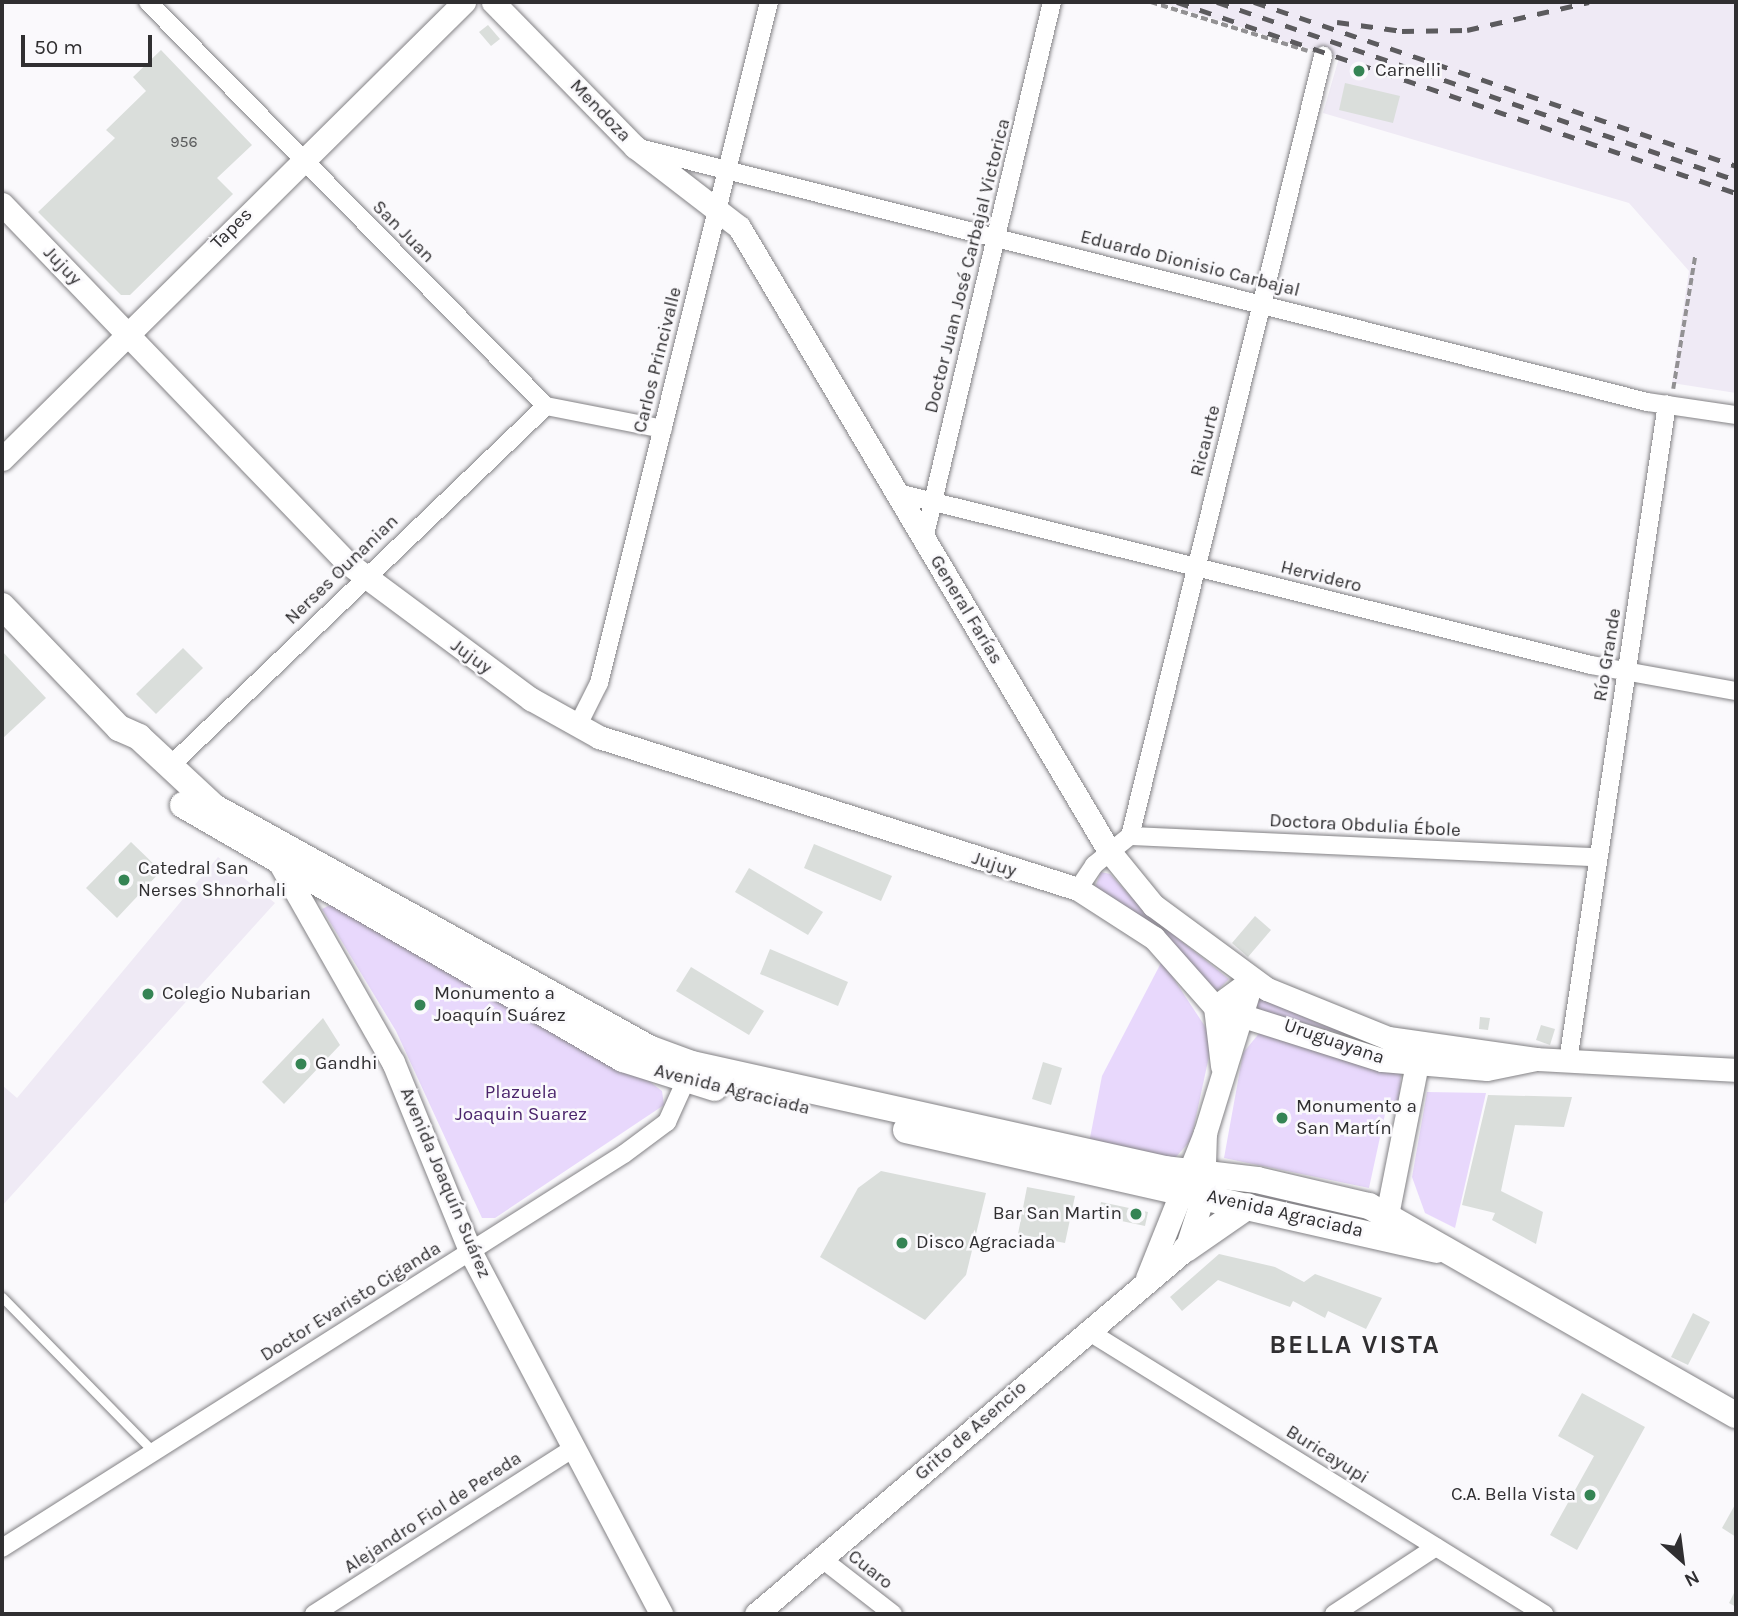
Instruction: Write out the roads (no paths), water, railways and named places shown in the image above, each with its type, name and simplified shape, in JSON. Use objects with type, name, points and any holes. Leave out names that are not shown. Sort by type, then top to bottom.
[{"type":"main road","name":"Avenida Agraciada","points":[[2,606],[119,729],[139,737],[214,807],[689,1073]]},
{"type":"main road","name":"Avenida Agraciada","points":[[119,729],[125,747],[187,809],[282,867],[623,1059],[1194,1183],[1313,1191],[1387,1215],[1437,1250],[1736,1415]]},
{"type":"main road","name":"Avenida Agraciada","points":[[1194,1183],[1248,1206],[1437,1250]]},
{"type":"main road","points":[[1186,1249],[1248,1206]]},
{"type":"street","name":"San Juan","points":[[148,2],[546,406]]},
{"type":"street","name":"Tapes","points":[[2,459],[464,2]]},
{"type":"street","name":"Mendoza","points":[[493,2],[635,147],[718,207]]},
{"type":"street","name":"Carlos Princivalle","points":[[578,725],[599,683],[769,2]]},
{"type":"street","name":"Doctor Juan José Carbajal Victorica","points":[[924,539],[1052,2]]},
{"type":"street","name":"Ricaurte","points":[[1130,836],[1323,55]]},
{"type":"street","name":"Eduardo Dionisio Carbajal","points":[[635,147],[728,167],[1261,304],[1667,404],[1736,415]]},
{"type":"street","name":"Jujuy","points":[[2,204],[364,577],[531,699],[578,725],[1078,889],[1154,938],[1215,1007]]},
{"type":"street","name":"General Farías","points":[[718,207],[751,246],[1109,851],[1147,900],[1252,979]]},
{"type":"street","name":"Río Grande","points":[[1567,1061],[1667,404]]},
{"type":"street","points":[[546,406],[663,429]]},
{"type":"street","name":"Nerses Ounanian","points":[[169,767],[364,577],[546,406]]},
{"type":"street","name":"Hervidero","points":[[898,494],[1626,673],[1736,691]]},
{"type":"street","points":[[1078,889],[1109,851],[1130,836]]},
{"type":"street","name":"Doctora Obdulia Ébole","points":[[1130,836],[1598,857]]},
{"type":"street","name":"Avenida Joaquín Suárez","points":[[282,867],[393,1062],[470,1251],[661,1614]]},
{"type":"street","points":[[1222,1066],[1215,1007],[1252,979]]},
{"type":"street","points":[[1186,1249],[1194,1183],[1205,1133],[1222,1066],[1247,1014],[1252,979]]},
{"type":"street","name":"Uruguayana","points":[[1252,979],[1418,1055]]},
{"type":"street","name":"Uruguayana","points":[[1215,1007],[1418,1055],[1736,1070]]},
{"type":"street","points":[[1387,1215],[1418,1055]]},
{"type":"street","name":"Doctor Evaristo Ciganda","points":[[2,1548],[470,1251],[667,1122],[689,1073]]},
{"type":"street","points":[[1145,1283],[1194,1183]]},
{"type":"street","name":"Grito de Asencio","points":[[756,1614],[1186,1249]]},
{"type":"street","name":"Buricayupi","points":[[1088,1331],[1545,1614]]},
{"type":"street","name":"Alejandro Fiol de Pereda","points":[[314,1614],[574,1448]]},
{"type":"street","points":[[1334,1614],[1436,1547]]},
{"type":"street","name":"Cuaro","points":[[822,1559],[893,1614]]},
{"type":"lane","points":[[2,1297],[154,1452]]},
{"type":"railway","points":[[1177,2],[1736,193]]},
{"type":"railway","points":[[1217,2],[1736,180]]},
{"type":"railway","points":[[1254,2],[1736,166]]},
{"type":"railway","points":[[1337,22],[1402,31],[1467,30],[1589,2]]},
{"type":"place","name":"Carnelli","points":[[1359,71]]},
{"type":"place","name":"Catedral San Nerses Shnorhali","points":[[124,880]]},
{"type":"place","name":"Colegio Nubarian","points":[[148,994]]},
{"type":"place","name":"Monumento a Joaquín Suárez","points":[[420,1005]]},
{"type":"place","name":"Gandhi","points":[[301,1064]]},
{"type":"place","name":"Monumento a San Martín","points":[[1282,1118]]},
{"type":"place","name":"Bar San Martin","points":[[1136,1214]]},
{"type":"place","name":"Disco Agraciada","points":[[902,1243]]},
{"type":"place","name":"C.A. Bella Vista","points":[[1590,1495]]},
{"type":"district","name":"BELLA VISTA","points":[[1355,1345]]},
{"type":"park label","name":"Plazuela Joaquin Suarez","points":[[521,1104]]}]
